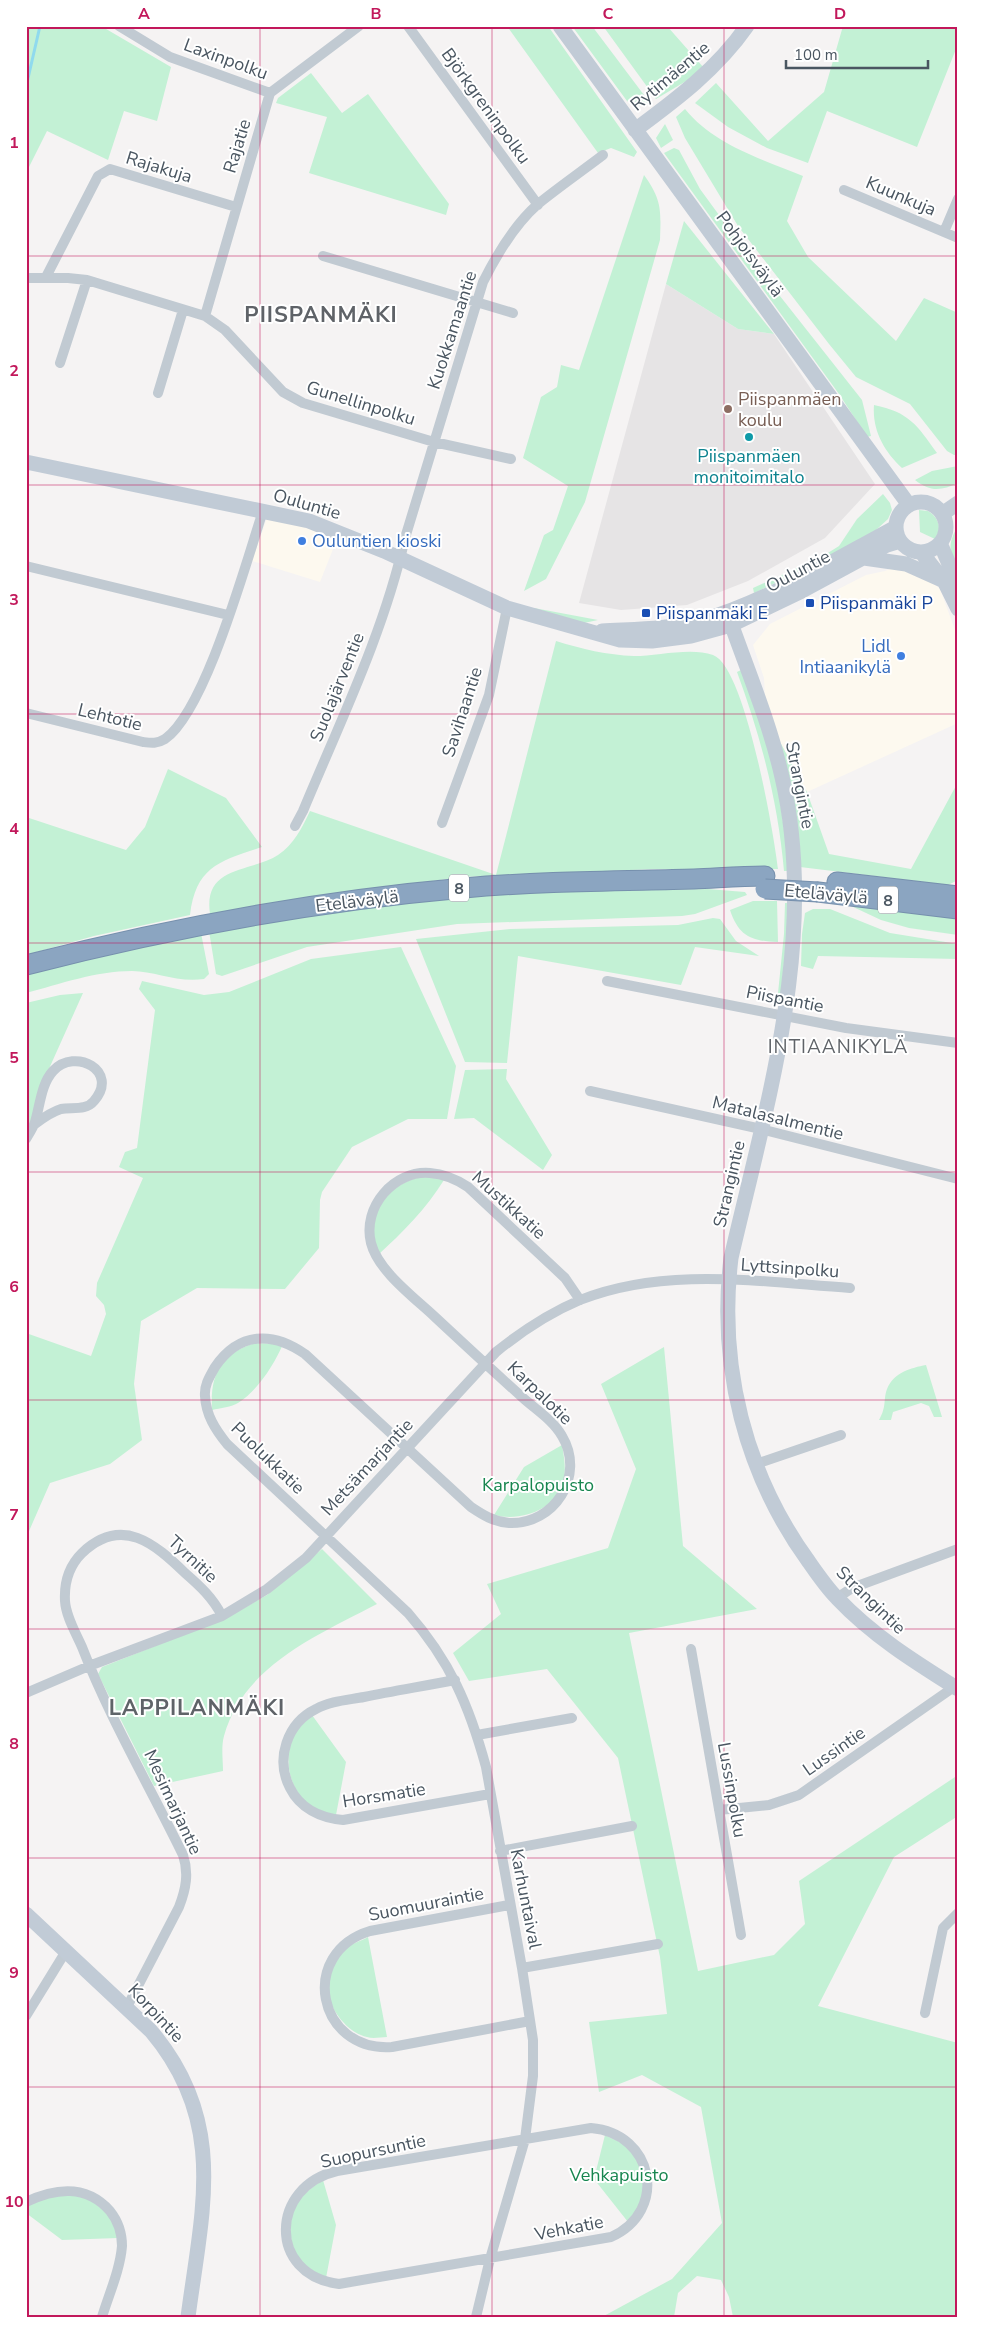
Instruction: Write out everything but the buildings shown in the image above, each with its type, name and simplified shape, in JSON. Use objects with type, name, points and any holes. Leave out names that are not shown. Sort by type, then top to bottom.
[{"type":"highway","name":"Eteläväylä","points":[[26,965],[192,926],[226,920],[296,908],[464,888],[577,881],[693,879],[765,882],[958,896]]},
{"type":"highway","name":"Eteläväylä","points":[[819,886],[958,909]]},
{"type":"main road","name":"Pohjoisväylä","points":[[560,26],[798,349],[885,474],[909,505]]},
{"type":"main road","name":"Rytimäentie","points":[[635,130],[707,74],[748,26]]},
{"type":"main road","name":"Ouluntie","points":[[26,462],[263,511],[333,529],[401,558],[507,608],[556,624],[594,632],[681,625],[729,618],[802,591],[887,545],[898,534]]},
{"type":"main road","points":[[926,502],[932,504],[942,514],[946,529],[940,544],[934,548],[921,552],[909,549],[898,534],[900,513],[909,505],[926,502]]},
{"type":"main road","points":[[942,514],[958,503]]},
{"type":"main road","name":"Ouluntie","points":[[729,618],[798,578],[898,534]]},
{"type":"main road","points":[[940,544],[958,610]]},
{"type":"main road","points":[[921,552],[951,583]]},
{"type":"main road","points":[[864,558],[906,564],[951,583]]},
{"type":"main road","name":"Strangintie","points":[[729,618],[765,716],[788,806],[794,852],[795,932],[784,1015],[761,1129],[731,1258],[729,1280],[729,1350],[738,1410],[756,1464],[782,1522],[836,1598],[906,1658],[956,1688]]},
{"type":"main road","name":"Korpintie","points":[[26,1914],[152,2031],[175,2062],[193,2100],[203,2142],[204,2191],[188,2317]]},
{"type":"street","points":[[270,93],[359,26]]},
{"type":"street","name":"Björkgreninpolku","points":[[408,26],[538,205]]},
{"type":"street","name":"Laxinpolku","points":[[122,27],[170,57],[270,93]]},
{"type":"street","name":"Rajatie","points":[[205,316],[270,93]]},
{"type":"street","name":"Kuokkamaantie","points":[[401,558],[482,282],[495,258],[524,219],[538,205],[603,155]]},
{"type":"street","name":"Rajakuja","points":[[46,277],[98,176],[104,171],[110,169],[236,207]]},
{"type":"street","name":"Kuunkuja","points":[[844,190],[958,238]]},
{"type":"street","points":[[944,232],[958,199]]},
{"type":"street","points":[[323,256],[513,313]]},
{"type":"street","name":"Gunellinpolku","points":[[26,278],[46,277],[87,280],[205,316],[225,330],[272,382],[293,399],[434,442],[511,459]]},
{"type":"street","points":[[60,362],[87,280]]},
{"type":"street","points":[[158,393],[183,310]]},
{"type":"street","name":"Lehtotie","points":[[26,712],[143,742],[154,744],[164,739],[182,719],[194,700],[209,668],[263,511]]},
{"type":"street","name":"Suolajärventie","points":[[295,826],[303,811],[376,634],[401,558]]},
{"type":"street","points":[[26,566],[228,615]]},
{"type":"street","name":"Savihaantie","points":[[442,823],[489,695],[507,608]]},
{"type":"street","name":"Piispantie","points":[[607,981],[846,1028],[958,1043]]},
{"type":"street","points":[[26,1139],[35,1124],[45,1085],[53,1071],[65,1063],[80,1061],[96,1066],[101,1075],[101,1088],[93,1102],[83,1107],[61,1109],[46,1115],[35,1124]]},
{"type":"street","name":"Matalasalmentie","points":[[590,1091],[761,1129],[958,1179]]},
{"type":"street","name":"Mustikkatie","points":[[485,1364],[395,1279],[377,1256],[371,1243],[370,1230],[373,1212],[382,1194],[390,1186],[410,1175],[422,1173],[446,1175],[455,1179],[468,1187],[565,1278],[580,1300]]},
{"type":"street","name":"Metsämarjantie","points":[[26,1693],[89,1666],[222,1616],[250,1600],[287,1574],[326,1536],[496,1352],[531,1326],[580,1300],[642,1283],[692,1279],[729,1280]]},
{"type":"street","name":"Lyttsinpolku","points":[[729,1280],[850,1288]]},
{"type":"street","name":"Puolukkatie","points":[[326,1536],[227,1444],[212,1424],[205,1394],[206,1385],[225,1355],[242,1343],[252,1339],[275,1338],[294,1346],[407,1447]]},
{"type":"street","name":"Karpalotie","points":[[407,1447],[471,1506],[490,1519],[508,1523],[528,1520],[550,1509],[560,1500],[569,1479],[570,1467],[566,1442],[555,1426],[485,1364]]},
{"type":"street","points":[[756,1464],[841,1436]]},
{"type":"street","name":"Tyrnitie","points":[[89,1666],[66,1608],[66,1590],[70,1569],[77,1558],[96,1542],[122,1535],[148,1541],[160,1548],[208,1594],[222,1616]]},
{"type":"street","name":"Karhuntaival","points":[[326,1536],[408,1613],[425,1633],[455,1680],[477,1735],[490,1794],[522,1968],[533,2040],[533,2076],[525,2139],[490,2259],[476,2317]]},
{"type":"street","points":[[836,1598],[852,1588],[958,1550]]},
{"type":"street","name":"Lussinpolku","points":[[691,1650],[741,1935]]},
{"type":"street","name":"Mesimarjantie","points":[[89,1666],[183,1854],[187,1867],[185,1892],[179,1907],[127,2006]]},
{"type":"street","name":"Horsmatie","points":[[455,1680],[333,1703],[309,1712],[296,1724],[287,1739],[283,1765],[287,1782],[296,1798],[309,1810],[325,1818],[343,1820],[490,1794]]},
{"type":"street","name":"Lussintie","points":[[719,1810],[769,1804],[799,1795],[956,1688]]},
{"type":"street","points":[[477,1735],[572,1718]]},
{"type":"street","points":[[500,1852],[632,1826]]},
{"type":"street","name":"Suomuuraintie","points":[[509,1904],[370,1931],[353,1938],[340,1949],[330,1964],[325,1981],[325,1999],[331,2016],[342,2030],[356,2041],[374,2047],[392,2047],[530,2021]]},
{"type":"street","points":[[925,2013],[943,1928],[958,1913]]},
{"type":"street","points":[[522,1968],[658,1944]]},
{"type":"street","points":[[26,2016],[66,1951]]},
{"type":"street","name":"Vehkatie","points":[[490,2259],[611,2237],[633,2222],[646,2199],[648,2181],[643,2163],[633,2147],[618,2135],[591,2128],[525,2139]]},
{"type":"street","name":"Suopursuntie","points":[[490,2259],[348,2284],[330,2283],[312,2276],[298,2265],[289,2249],[285,2222],[291,2205],[298,2194],[314,2181],[329,2173],[525,2139]]},
{"type":"street","points":[[26,2202],[51,2192],[72,2190],[88,2193],[102,2202],[114,2217],[120,2228],[122,2246],[102,2317]]},
{"type":"shaded area","name":"Piispanmäen koulu","points":[[666,284],[738,329],[774,334],[875,484],[825,538],[748,581],[687,605],[621,610],[579,603]]},
{"type":"shaded area","points":[[267,518],[311,529],[337,539],[320,582],[252,561]]},
{"type":"shaded area","points":[[897,566],[923,574],[940,589],[958,638],[958,723],[807,792],[780,742],[765,698],[764,678],[753,645],[770,624],[866,575]]},
{"type":"green space","points":[[26,26],[101,26],[171,67],[157,121],[124,111],[108,160],[47,131],[26,173]]},
{"type":"green space","points":[[507,26],[548,26],[637,152],[634,157],[611,148],[598,153]]},
{"type":"green space","points":[[572,26],[592,26],[650,103],[636,106],[627,101]]},
{"type":"green space","points":[[603,26],[667,26],[704,68],[656,99]]},
{"type":"green space","points":[[843,26],[958,26],[958,44],[917,147],[827,111],[808,163],[767,148],[728,127],[695,103],[716,83],[768,141],[824,92]]},
{"type":"green space","points":[[311,73],[342,113],[368,94],[449,204],[446,215],[309,173],[327,117],[276,103],[278,98]]},
{"type":"green space","points":[[685,109],[697,122],[724,142],[755,157],[803,176],[787,221],[808,257],[896,341],[924,298],[958,313],[958,455],[947,451],[910,404],[856,377],[829,344],[738,226],[685,138],[676,117]]},
{"type":"green space","points":[[665,124],[673,140],[661,148],[656,138]]},
{"type":"green space","points":[[674,148],[679,150],[700,189],[757,267],[862,400],[871,436],[867,437],[839,394],[664,153]]},
{"type":"green space","points":[[644,175],[654,191],[659,206],[660,240],[585,502],[546,579],[524,591],[544,535],[553,530],[568,486],[523,458],[541,397],[557,387],[561,365],[579,370]]},
{"type":"green space","points":[[684,221],[774,334],[738,329],[666,284]]},
{"type":"green space","points":[[874,405],[896,412],[911,421],[918,427],[937,453],[902,468],[880,440],[875,423]]},
{"type":"green space","points":[[958,466],[958,483],[946,488],[926,487],[915,480],[932,471]]},
{"type":"green space","points":[[883,494],[890,503],[892,510],[888,519],[876,530],[825,559],[754,593],[753,588],[823,556],[839,546],[857,519]]},
{"type":"green space","points":[[919,510],[928,511],[937,520],[939,531],[935,539],[920,532]]},
{"type":"green space","points":[[958,526],[958,570],[951,553],[951,543]]},
{"type":"green space","points":[[534,608],[598,620],[584,623]]},
{"type":"green space","points":[[556,641],[595,651],[634,656],[684,652],[704,653],[713,655],[725,666],[736,688],[747,718],[771,822],[778,869],[655,869],[462,877],[292,900],[210,914],[210,898],[214,887],[221,879],[231,873],[267,861],[284,851],[301,829],[310,811],[496,875]]},
{"type":"green space","points":[[741,670],[755,705],[777,780],[790,871],[784,871],[773,795],[754,721],[737,672]]},
{"type":"green space","points":[[780,742],[807,792],[829,854],[911,869],[958,782],[958,880],[948,885],[800,867]]},
{"type":"green space","points":[[168,769],[226,798],[262,847],[222,862],[212,868],[198,886],[190,915],[94,936],[26,955],[26,817],[126,850],[145,827]]},
{"type":"green space","points":[[708,889],[745,892],[747,895],[695,914],[682,916],[457,924],[307,947],[222,976],[216,974],[209,931],[339,910],[509,892]]},
{"type":"green space","points":[[753,901],[777,901],[778,942],[754,939],[742,932],[738,926],[730,910]]},
{"type":"green space","points":[[785,903],[790,903],[780,1003],[777,1003],[784,934]]},
{"type":"green space","points":[[849,905],[958,917],[958,935],[909,928],[881,920]]},
{"type":"green space","points":[[813,909],[830,909],[890,933],[958,944],[958,959],[818,956],[813,969],[801,966],[805,913]]},
{"type":"green space","points":[[713,918],[720,919],[736,941],[759,956],[695,947],[681,985],[518,956],[507,1063],[465,1062],[416,939],[510,929],[678,925]]},
{"type":"green space","points":[[201,933],[209,974],[204,979],[175,978],[132,971],[105,973],[26,993],[26,973]]},
{"type":"green space","points":[[401,947],[456,1066],[447,1119],[408,1119],[352,1147],[322,1192],[320,1200],[319,1248],[285,1289],[197,1288],[141,1321],[134,1384],[142,1440],[110,1464],[50,1483],[26,1538],[26,1333],[91,1356],[106,1314],[104,1305],[96,1296],[97,1283],[143,1178],[119,1167],[125,1152],[137,1148],[155,1010],[139,989],[142,981],[204,995],[229,992],[311,959]]},
{"type":"green space","points":[[83,993],[48,1071],[30,1124],[26,1130],[26,1003],[60,995]]},
{"type":"green space","points":[[507,1069],[506,1079],[552,1155],[543,1170],[474,1118],[454,1119],[465,1070]]},
{"type":"green space","points":[[425,1176],[444,1180],[414,1220],[378,1255],[374,1242],[373,1228],[379,1208],[390,1193],[398,1187],[415,1178]]},
{"type":"green space","points":[[255,1343],[283,1344],[259,1384],[245,1398],[235,1404],[212,1410],[215,1376],[225,1360],[233,1353]]},
{"type":"green space","points":[[664,1347],[683,1546],[757,1609],[629,1633],[698,1971],[774,1955],[805,1924],[799,1881],[958,1775],[958,1816],[894,1857],[818,2006],[958,2043],[958,2317],[733,2317],[729,2297],[721,2280],[697,2276],[678,2293],[674,2317],[602,2317],[672,2279],[722,2223],[701,2107],[642,2075],[599,2092],[589,2022],[667,2014],[660,1957],[618,1758],[547,1669],[469,1681],[453,1653],[501,1614],[487,1584],[608,1548],[636,1469],[601,1384]]},
{"type":"green space","points":[[926,1365],[942,1417],[934,1417],[929,1406],[921,1403],[893,1412],[891,1420],[879,1420],[883,1411],[887,1389],[894,1378],[909,1369]]},
{"type":"green space","name":"Karpalopuisto","points":[[562,1445],[565,1467],[564,1480],[560,1490],[553,1499],[545,1506],[526,1515],[504,1517],[494,1515],[524,1467]]},
{"type":"green space","points":[[322,1549],[377,1604],[331,1628],[286,1655],[265,1672],[248,1690],[234,1712],[224,1736],[222,1749],[223,1771],[154,1786],[98,1674],[102,1667],[226,1618],[267,1595]]},
{"type":"green space","points":[[312,1715],[346,1762],[336,1815],[321,1812],[310,1806],[295,1788],[291,1777],[289,1754],[291,1743],[296,1732]]},
{"type":"green space","points":[[368,1937],[387,2037],[369,2038],[358,2034],[350,2028],[336,2012],[328,1992],[327,1982],[329,1973],[340,1955],[349,1946]]},
{"type":"green space","name":"Vehkapuisto","points":[[605,2135],[629,2149],[638,2163],[641,2172],[643,2180],[642,2197],[628,2222],[594,2179]]},
{"type":"green space","points":[[323,2180],[336,2225],[326,2278],[302,2262],[293,2246],[290,2227],[299,2201],[307,2192]]},
{"type":"green space","points":[[49,2196],[87,2196],[112,2218],[118,2238],[62,2240],[26,2213],[26,2206]]},
{"type":"waterway","points":[[26,87],[40,26]]},
{"type":"place","name":"Piispanmäen koulu","points":[[728,409]]},
{"type":"place","name":"Piispanmäen monitoimitalo","points":[[749,437]]},
{"type":"place","name":"Ouluntien kioski","points":[[302,541]]},
{"type":"place","name":"Piispanmäki P","points":[[810,603]]},
{"type":"place","name":"Piispanmäki E","points":[[646,613]]},
{"type":"place","name":"Lidl Intiaanikylä","points":[[901,656]]},
{"type":"district","name":"PIISPANMÄKI","points":[[321,314]]},
{"type":"district","name":"INTIAANIKYLÄ","points":[[838,1046]]},
{"type":"district","name":"LAPPILANMÄKI","points":[[197,1707]]}]
